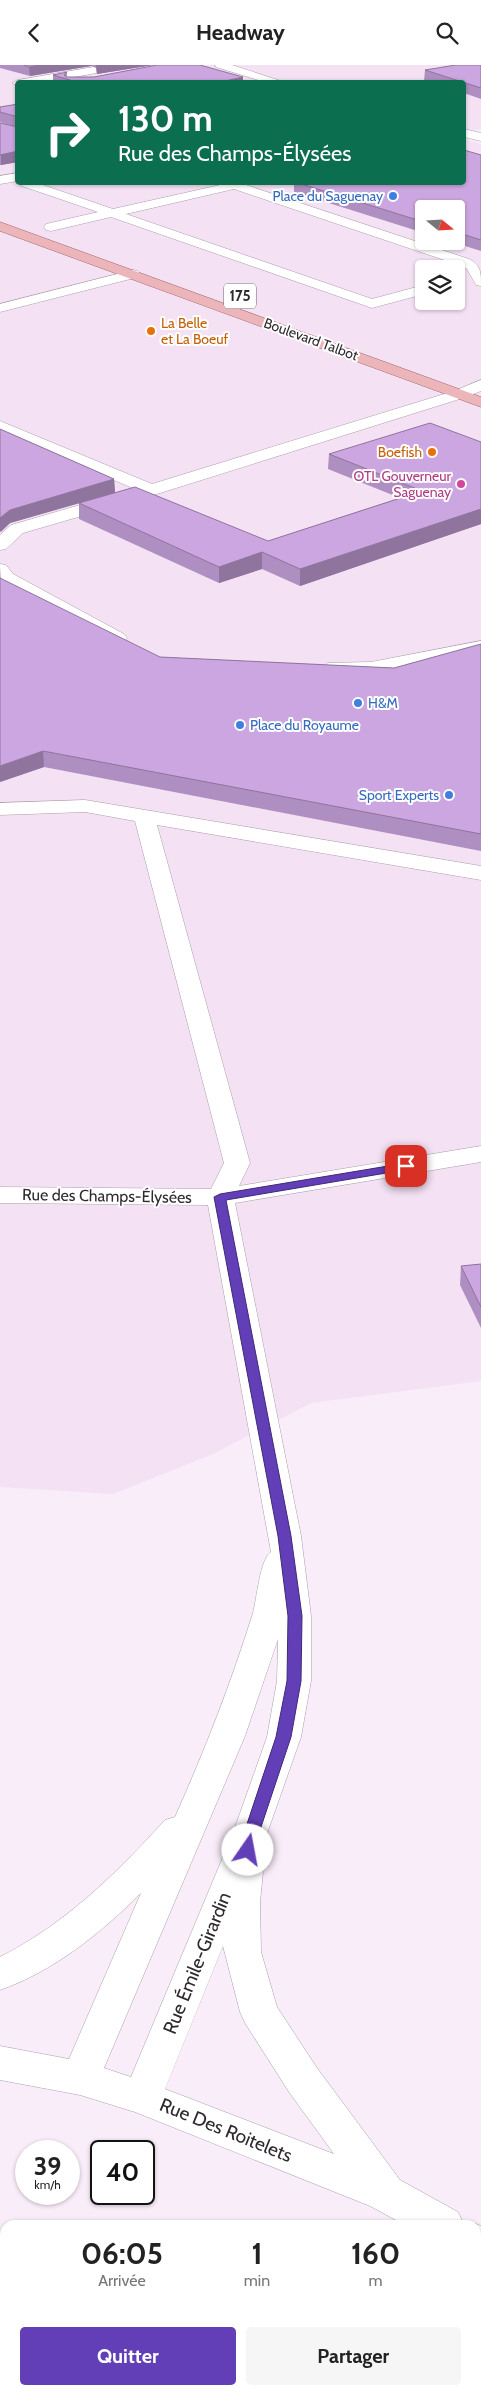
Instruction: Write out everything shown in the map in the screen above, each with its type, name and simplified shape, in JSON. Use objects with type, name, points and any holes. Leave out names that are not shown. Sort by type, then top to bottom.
[{"type":"main road","points":[[34,221],[78,237]]},
{"type":"main road","name":"Boulevard Talbot","points":[[0,226],[481,402]]},
{"type":"main road","points":[[462,375],[481,383]]},
{"type":"street","points":[[220,65],[272,80]]},
{"type":"street","points":[[94,80],[111,78],[129,69]]},
{"type":"street","points":[[59,80],[129,69]]},
{"type":"street","points":[[32,185],[372,303],[415,291]]},
{"type":"street","points":[[51,227],[227,185]]},
{"type":"street","points":[[234,185],[464,262],[473,266],[473,278]]},
{"type":"street","points":[[0,308],[133,274]]},
{"type":"street","points":[[0,545],[17,529],[151,490],[460,394],[481,383]]},
{"type":"street","points":[[0,427],[151,490]]},
{"type":"street","points":[[0,569],[7,577],[130,645]]},
{"type":"street","points":[[312,667],[371,668],[481,647]]},
{"type":"street","points":[[0,809],[85,806],[481,873]]},
{"type":"street","points":[[144,815],[237,1163],[220,1197]]},
{"type":"street","name":"Rue des Champs-Élysées","points":[[0,1195],[220,1197],[481,1154]]},
{"type":"street","name":"Rue Émile-Girardin","points":[[142,2097],[251,1833],[284,1737],[294,1681],[295,1616],[284,1536],[220,1197]]},
{"type":"street","name":"Rue Émile-Girardin","points":[[80,2078],[228,1737],[251,1673],[272,1603],[284,1536]]},
{"type":"street","points":[[0,1975],[74,1932],[127,1887],[194,1812]]},
{"type":"street","points":[[251,1833],[241,1902],[242,1951],[259,2011],[303,2080],[384,2193]]},
{"type":"street","name":"Rue Des Roitelets","points":[[0,2063],[80,2078],[142,2097],[384,2193],[434,2220]]},
{"type":"shaded area","points":[[0,65],[481,65],[481,129],[466,133],[466,80],[15,80],[15,185],[466,185],[466,140],[481,144],[481,1381],[311,1403],[213,1454],[113,1494],[0,1487]]},
{"type":"building","points":[[157,65],[200,65],[243,77],[230,80],[70,80],[53,75],[67,72],[64,75],[66,77],[94,77]]},
{"type":"building","points":[[456,65],[481,65],[481,88],[466,83],[466,80],[456,80],[425,70]]},
{"type":"building","points":[[15,104],[15,116],[0,112],[0,107]]},
{"type":"building","points":[[0,123],[15,126],[15,152],[0,155]]},
{"type":"building","points":[[466,151],[481,155],[481,240],[465,235],[465,200],[415,200],[415,219],[304,185],[466,185]]},
{"type":"building","points":[[430,423],[481,442],[481,509],[300,569],[262,552],[219,567],[79,503],[135,487],[268,541],[422,491],[329,454]]},
{"type":"building","points":[[0,429],[114,479],[10,510],[0,518]]},
{"type":"building","name":"Place du Royaume","points":[[0,578],[160,657],[394,668],[481,644],[481,834],[43,751],[0,766]]},
{"type":"building","points":[[481,1264],[481,1307],[461,1266]]},
{"type":"place","name":"Place du Saguenay","points":[[393,196]]},
{"type":"place","name":"La Belle et La Boeuf","points":[[151,331]]},
{"type":"place","name":"Boefish","points":[[432,452]]},
{"type":"place","name":"OTL Gouverneur Saguenay","points":[[461,484]]},
{"type":"place","name":"H&M","points":[[358,703]]},
{"type":"place","name":"Place du Royaume","points":[[240,725]]},
{"type":"place","name":"Sport Experts","points":[[449,795]]},
{"type":"route","points":[[248,1850],[251,1833],[284,1737],[294,1681],[295,1616],[284,1536],[220,1197],[406,1166]]}]
